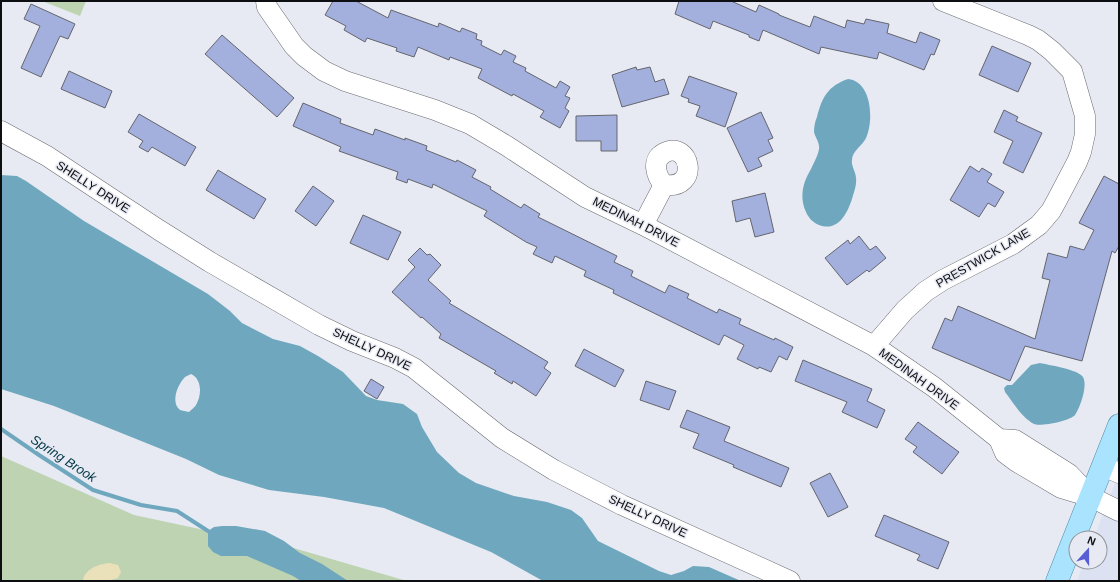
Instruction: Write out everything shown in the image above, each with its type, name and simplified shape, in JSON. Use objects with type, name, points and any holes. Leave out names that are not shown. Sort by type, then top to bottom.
[{"type":"main road","points":[[1057,581],[1091,497],[1111,470],[1119,425]]},
{"type":"street","name":"PRESTWICK LANE","points":[[874,346],[905,310],[926,291],[943,280],[1013,244],[1039,225],[1051,211],[1077,162],[1085,134],[1085,116],[1072,72],[1052,51],[1038,40],[1028,35],[943,1]]},
{"type":"street","name":"MEDINAH DRIVE","points":[[270,8],[294,46],[304,56],[324,71],[345,81],[435,110],[470,124],[507,146],[585,197],[643,225],[874,346],[934,387],[999,439],[1015,440],[1069,474],[1091,497],[1119,511]]},
{"type":"street","name":"SHELLY DRIVE","points":[[1,131],[47,156],[204,258],[319,325],[352,341],[396,358],[414,368],[502,438],[554,470],[622,505],[790,581]]},
{"type":"street","points":[[643,225],[664,185]]},
{"type":"shaded area","points":[[1119,473],[1119,581],[1077,581],[1081,570],[1108,570],[1108,530],[1097,530]]},
{"type":"green space","points":[[42,1],[86,1],[80,16]]},
{"type":"green space","points":[[1,456],[134,515],[223,534],[259,538],[407,581],[1,581]]},
{"type":"sand","points":[[110,563],[118,565],[121,572],[118,578],[107,581],[83,581],[86,573],[92,568]]},
{"type":"water","points":[[848,79],[856,81],[866,94],[870,112],[869,131],[863,143],[852,157],[856,183],[850,205],[841,220],[836,224],[826,227],[815,223],[808,216],[802,195],[804,184],[818,152],[819,145],[814,130],[821,104],[827,93],[835,85]]},
{"type":"water","points":[[1,175],[17,176],[26,181],[84,221],[208,294],[230,311],[242,323],[273,339],[300,346],[318,356],[343,372],[366,396],[377,400],[403,404],[417,414],[422,427],[437,452],[459,473],[476,483],[514,496],[547,502],[571,510],[582,518],[598,541],[659,571],[671,575],[684,571],[693,566],[709,567],[741,581],[543,581],[491,552],[384,508],[324,497],[269,490],[219,475],[186,459],[54,406],[1,389]],"holes":[[[191,374],[195,376],[200,388],[198,401],[189,412],[180,410],[177,407],[175,398],[178,388],[185,377]]]},
{"type":"water","points":[[1040,363],[1073,371],[1084,378],[1085,383],[1083,395],[1077,412],[1072,417],[1048,424],[1034,424],[1021,413],[1005,392],[1004,388],[1007,385],[1012,385],[1031,365]]},
{"type":"water","points":[[236,526],[265,531],[284,541],[300,553],[322,564],[348,581],[301,581],[247,556],[221,556],[213,552],[208,546],[208,531],[214,527]]},
{"type":"building","points":[[333,1],[356,1],[388,18],[391,10],[438,27],[439,23],[460,32],[462,28],[477,34],[476,39],[482,41],[481,45],[501,55],[504,50],[516,56],[513,62],[526,68],[525,71],[556,88],[560,81],[570,87],[565,96],[570,98],[565,108],[569,111],[560,128],[540,117],[544,111],[513,94],[512,96],[478,78],[482,69],[450,57],[449,60],[418,47],[414,57],[396,51],[397,48],[367,38],[365,42],[344,30],[346,26],[325,15]]},
{"type":"building","points":[[679,1],[731,1],[756,12],[759,5],[779,15],[810,27],[814,16],[845,28],[847,20],[864,24],[866,19],[889,24],[887,33],[916,43],[920,32],[940,40],[934,55],[931,54],[924,70],[879,52],[877,59],[821,47],[819,54],[763,30],[759,41],[749,37],[749,35],[713,21],[710,29],[675,14]]},
{"type":"building","points":[[31,4],[75,24],[68,39],[60,36],[41,77],[21,68],[40,26],[24,19]]},
{"type":"building","points":[[222,35],[294,98],[277,117],[205,54]]},
{"type":"building","points":[[992,46],[1031,63],[1018,92],[979,75]]},
{"type":"building","points":[[636,67],[637,70],[650,67],[655,82],[664,79],[669,94],[622,107],[612,75]]},
{"type":"building","points":[[69,71],[112,91],[105,108],[61,89]]},
{"type":"building","points":[[689,76],[737,93],[725,127],[696,116],[700,106],[688,102],[689,99],[681,96]]},
{"type":"building","points":[[303,103],[341,119],[340,123],[373,135],[375,129],[405,140],[405,138],[427,146],[426,150],[456,162],[457,160],[476,170],[472,177],[491,187],[490,189],[521,208],[524,204],[540,214],[538,217],[617,256],[614,262],[633,271],[631,276],[665,293],[669,285],[689,294],[687,298],[717,313],[719,309],[741,319],[739,324],[774,340],[775,338],[793,347],[787,360],[779,356],[771,372],[759,367],[758,369],[737,359],[744,345],[724,335],[719,345],[613,293],[614,290],[584,276],[586,271],[555,256],[552,263],[533,254],[537,247],[526,242],[484,216],[487,211],[433,184],[432,188],[408,179],[407,183],[396,179],[398,172],[339,151],[341,147],[293,126]]},
{"type":"building","points":[[1004,110],[1018,117],[1016,121],[1042,133],[1023,173],[1003,163],[1013,141],[994,132]]},
{"type":"building","points":[[761,112],[773,138],[768,140],[773,151],[758,158],[762,166],[748,172],[727,128]]},
{"type":"building","points":[[139,114],[196,147],[185,166],[152,147],[148,152],[139,147],[143,141],[128,132]]},
{"type":"building","points":[[617,115],[617,151],[601,151],[601,141],[576,141],[576,116]]},
{"type":"building","points":[[970,166],[979,172],[982,168],[992,174],[987,182],[1004,192],[995,207],[988,203],[979,217],[950,200]]},
{"type":"building","points":[[218,170],[266,199],[254,219],[206,190]]},
{"type":"building","points":[[1104,176],[1119,184],[1119,246],[1115,253],[1112,251],[1082,361],[1025,346],[1010,381],[932,348],[945,318],[952,321],[958,306],[1035,339],[1050,280],[1042,278],[1048,253],[1067,258],[1070,246],[1084,250],[1094,230],[1079,223]]},
{"type":"building","points":[[313,186],[334,201],[316,226],[295,211]]},
{"type":"building","points":[[765,193],[774,232],[755,237],[750,218],[736,222],[732,201]]},
{"type":"building","points":[[363,215],[401,232],[388,260],[350,243]]},
{"type":"building","points":[[859,236],[870,250],[876,246],[886,258],[869,272],[867,270],[847,285],[825,258],[848,240],[850,244]]},
{"type":"building","points":[[420,248],[427,255],[430,254],[441,265],[428,280],[451,301],[449,303],[548,362],[544,368],[551,373],[536,396],[513,381],[512,384],[494,373],[496,371],[439,338],[441,334],[392,292],[415,267],[408,260]]},
{"type":"building","points":[[584,349],[624,370],[615,387],[575,366]]},
{"type":"building","points":[[803,360],[872,389],[867,401],[885,410],[877,428],[842,412],[847,402],[795,381]]},
{"type":"building","points":[[371,379],[384,387],[377,399],[364,391]]},
{"type":"building","points":[[646,381],[676,391],[669,410],[640,400]]},
{"type":"building","points":[[687,410],[730,427],[724,441],[789,468],[781,487],[693,448],[699,434],[680,427]]},
{"type":"building","points":[[918,422],[959,452],[942,474],[913,452],[917,447],[905,439]]},
{"type":"building","points":[[830,473],[848,507],[828,517],[810,483]]},
{"type":"building","points":[[884,515],[949,542],[938,569],[917,560],[920,555],[875,536]]},
{"type":"waterway","name":"Spring Brook","points":[[1,429],[93,490],[141,505],[177,511],[208,531]]}]
